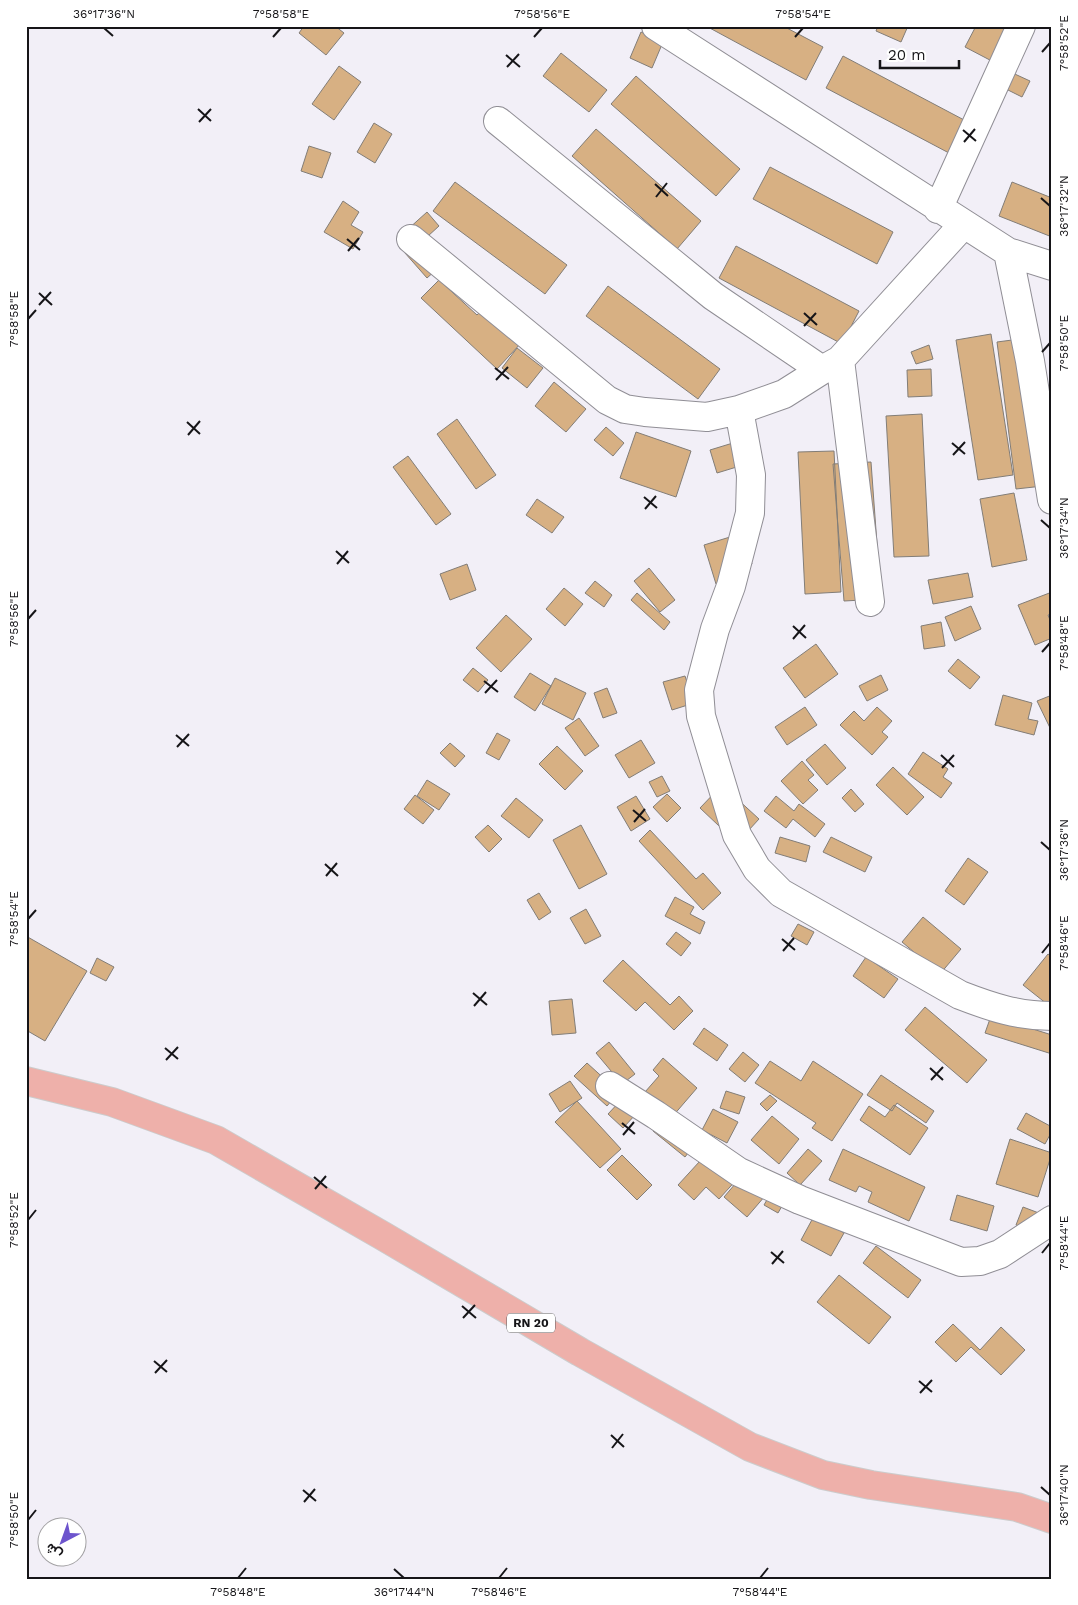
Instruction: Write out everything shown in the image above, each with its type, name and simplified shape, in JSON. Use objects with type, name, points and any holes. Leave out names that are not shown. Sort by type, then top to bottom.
[{"type":"main road","name":"RN 20","points":[[26,1081],[112,1102],[216,1140],[580,1352],[750,1447],[822,1475],[871,1485],[1017,1507],[1052,1519]]},
{"type":"street","points":[[656,26],[963,225],[1008,252],[1052,266]]},
{"type":"street","points":[[938,208],[1021,26]]},
{"type":"street","points":[[498,121],[713,296],[831,365]]},
{"type":"street","points":[[411,239],[608,400],[624,408],[645,412],[708,417],[739,410],[784,394],[831,365],[963,225]]},
{"type":"street","points":[[1008,252],[1041,364],[1052,500]]},
{"type":"street","points":[[831,365],[870,602]]},
{"type":"street","points":[[739,410],[751,476],[750,513],[731,586],[715,629],[699,690],[701,716],[737,835],[757,869],[781,893],[960,995],[990,1007],[1029,1016],[1052,1016]]},
{"type":"street","points":[[610,1086],[739,1172],[800,1200],[961,1262],[980,1261],[1000,1254],[1052,1220]]},
{"type":"building","points":[[304,26],[335,26],[344,33],[326,55],[299,33]]},
{"type":"building","points":[[706,26],[783,26],[823,47],[806,80]]},
{"type":"building","points":[[878,26],[908,26],[901,42],[876,31]]},
{"type":"building","points":[[976,26],[1008,26],[1007,69],[965,47]]},
{"type":"building","points":[[641,32],[663,42],[652,68],[630,58]]},
{"type":"building","points":[[561,53],[607,90],[589,112],[543,76]]},
{"type":"building","points":[[843,56],[966,121],[949,153],[826,88]]},
{"type":"building","points":[[339,66],[361,82],[334,120],[312,104]]},
{"type":"building","points":[[1006,70],[1030,81],[1022,97],[998,85]]},
{"type":"building","points":[[636,76],[740,169],[716,196],[611,104]]},
{"type":"building","points":[[374,123],[392,134],[375,163],[357,152]]},
{"type":"building","points":[[596,129],[701,221],[677,249],[572,156]]},
{"type":"building","points":[[309,146],[331,153],[322,178],[301,171]]},
{"type":"building","points":[[770,167],[893,232],[877,264],[753,199]]},
{"type":"building","points":[[455,182],[567,265],[545,294],[433,211]]},
{"type":"building","points":[[1012,182],[1052,198],[1052,237],[999,216]]},
{"type":"building","points":[[343,201],[359,212],[351,225],[363,232],[353,249],[324,232]]},
{"type":"building","points":[[427,212],[439,226],[416,247],[436,270],[427,278],[405,253],[418,242],[407,230]]},
{"type":"building","points":[[736,246],[859,311],[842,344],[719,278]]},
{"type":"building","points":[[439,280],[477,315],[485,307],[522,342],[497,369],[421,298]]},
{"type":"building","points":[[608,286],[720,369],[698,399],[586,316]]},
{"type":"building","points":[[991,334],[1013,475],[978,480],[956,340]]},
{"type":"building","points":[[1035,337],[1052,485],[1016,489],[997,342]]},
{"type":"building","points":[[929,345],[933,359],[916,364],[911,352]]},
{"type":"building","points":[[517,348],[543,368],[527,388],[502,368]]},
{"type":"building","points":[[931,369],[932,396],[908,397],[907,370]]},
{"type":"building","points":[[554,382],[586,409],[566,432],[535,406]]},
{"type":"building","points":[[922,414],[929,556],[894,557],[886,416]]},
{"type":"building","points":[[457,419],[496,475],[476,489],[437,434]]},
{"type":"building","points":[[606,427],[624,443],[613,456],[594,440]]},
{"type":"building","points":[[636,432],[691,451],[676,497],[620,478]]},
{"type":"building","points":[[746,439],[753,462],[717,473],[710,450]]},
{"type":"building","points":[[834,451],[841,592],[805,594],[798,452]]},
{"type":"building","points":[[408,456],[451,514],[436,525],[393,467]]},
{"type":"building","points":[[871,462],[881,599],[844,601],[833,464]]},
{"type":"building","points":[[1014,493],[1027,560],[992,567],[980,499]]},
{"type":"building","points":[[537,499],[564,517],[552,533],[526,515]]},
{"type":"building","points":[[743,533],[752,564],[735,569],[737,577],[716,584],[704,545]]},
{"type":"building","points":[[467,564],[476,590],[450,600],[440,574]]},
{"type":"building","points":[[649,568],[675,600],[660,612],[634,581]]},
{"type":"building","points":[[968,573],[973,597],[933,604],[928,580]]},
{"type":"building","points":[[595,581],[612,595],[604,607],[585,593]]},
{"type":"building","points":[[564,588],[583,604],[565,626],[546,609]]},
{"type":"building","points":[[1052,592],[1052,614],[1048,615],[1052,625],[1052,638],[1035,645],[1018,605]]},
{"type":"building","points":[[637,593],[670,622],[664,630],[631,600]]},
{"type":"building","points":[[971,606],[981,629],[955,641],[945,617]]},
{"type":"building","points":[[506,615],[532,639],[501,672],[476,648]]},
{"type":"building","points":[[941,622],[945,646],[924,649],[921,626]]},
{"type":"building","points":[[816,644],[838,674],[805,698],[783,668]]},
{"type":"building","points":[[958,659],[980,677],[970,689],[948,671]]},
{"type":"building","points":[[473,668],[488,680],[478,692],[463,680]]},
{"type":"building","points":[[530,673],[551,686],[535,711],[514,697]]},
{"type":"building","points":[[881,675],[888,690],[867,701],[859,686]]},
{"type":"building","points":[[685,676],[694,703],[672,710],[663,682]]},
{"type":"building","points":[[555,678],[586,693],[573,720],[542,704]]},
{"type":"building","points":[[607,688],[617,713],[603,718],[594,693]]},
{"type":"building","points":[[1003,695],[1032,703],[1028,719],[1038,721],[1034,735],[995,725]]},
{"type":"building","points":[[1052,695],[1052,732],[1037,701]]},
{"type":"building","points":[[805,707],[817,725],[787,745],[775,727]]},
{"type":"building","points":[[877,707],[892,721],[882,732],[888,737],[872,755],[840,725],[854,711],[864,721]]},
{"type":"building","points":[[579,718],[599,746],[585,756],[565,728]]},
{"type":"building","points":[[497,733],[510,740],[499,760],[486,753]]},
{"type":"building","points":[[641,740],[655,763],[629,778],[615,755]]},
{"type":"building","points":[[450,743],[465,756],[455,767],[440,753]]},
{"type":"building","points":[[825,744],[846,768],[827,785],[806,760]]},
{"type":"building","points":[[557,746],[583,771],[565,790],[539,764]]},
{"type":"building","points":[[923,752],[948,769],[943,777],[952,783],[941,798],[908,774]]},
{"type":"building","points":[[802,761],[814,775],[808,780],[818,790],[803,804],[781,781]]},
{"type":"building","points":[[893,767],[924,797],[907,815],[876,785]]},
{"type":"building","points":[[662,776],[670,791],[657,797],[649,782]]},
{"type":"building","points":[[427,780],[450,794],[439,810],[417,796]]},
{"type":"building","points":[[722,785],[759,819],[737,843],[700,808]]},
{"type":"building","points":[[851,789],[864,804],[855,812],[842,798]]},
{"type":"building","points":[[667,794],[681,808],[667,822],[653,807]]},
{"type":"building","points":[[415,795],[434,810],[423,824],[404,809]]},
{"type":"building","points":[[636,796],[650,819],[631,831],[617,807]]},
{"type":"building","points":[[776,796],[794,811],[799,804],[825,824],[815,837],[793,819],[786,828],[764,811]]},
{"type":"building","points":[[516,798],[543,820],[529,838],[501,816]]},
{"type":"building","points":[[488,825],[502,839],[489,852],[475,837]]},
{"type":"building","points":[[581,825],[607,874],[579,889],[553,840]]},
{"type":"building","points":[[650,830],[696,879],[703,873],[721,893],[703,910],[639,841]]},
{"type":"building","points":[[780,837],[810,846],[806,862],[775,853]]},
{"type":"building","points":[[831,837],[872,857],[865,872],[823,852]]},
{"type":"building","points":[[968,858],[988,872],[964,905],[945,891]]},
{"type":"building","points":[[539,893],[551,912],[539,920],[527,900]]},
{"type":"building","points":[[675,897],[694,907],[690,914],[705,922],[700,934],[665,916]]},
{"type":"building","points":[[586,909],[601,936],[585,944],[570,918]]},
{"type":"building","points":[[923,917],[961,949],[940,974],[902,942]]},
{"type":"building","points":[[798,924],[814,932],[807,945],[791,936]]},
{"type":"building","points":[[676,932],[691,943],[681,956],[666,944]]},
{"type":"building","points":[[26,936],[87,971],[45,1041],[26,1030]]},
{"type":"building","points":[[1048,954],[1052,957],[1052,1008],[1023,985]]},
{"type":"building","points":[[866,957],[898,979],[884,998],[853,976]]},
{"type":"building","points":[[97,958],[114,967],[106,981],[90,973]]},
{"type":"building","points":[[623,960],[670,1005],[679,996],[693,1011],[674,1030],[645,1002],[636,1011],[603,981]]},
{"type":"building","points":[[572,999],[576,1033],[552,1035],[549,1001]]},
{"type":"building","points":[[925,1007],[987,1060],[967,1083],[905,1030]]},
{"type":"building","points":[[991,1016],[1052,1035],[1052,1054],[985,1033]]},
{"type":"building","points":[[704,1028],[728,1045],[717,1061],[693,1044]]},
{"type":"building","points":[[609,1042],[635,1074],[622,1084],[596,1053]]},
{"type":"building","points":[[743,1052],[759,1065],[745,1082],[729,1069]]},
{"type":"building","points":[[663,1058],[697,1088],[672,1117],[645,1092],[659,1076],[653,1070]]},
{"type":"building","points":[[770,1061],[801,1081],[813,1061],[863,1094],[832,1141],[812,1128],[816,1123],[755,1083]]},
{"type":"building","points":[[587,1063],[619,1092],[607,1106],[574,1076]]},
{"type":"building","points":[[881,1075],[934,1111],[926,1123],[897,1103],[892,1111],[867,1095]]},
{"type":"building","points":[[570,1081],[582,1098],[560,1112],[549,1094]]},
{"type":"building","points":[[726,1091],[745,1097],[739,1114],[720,1108]]},
{"type":"building","points":[[770,1095],[777,1101],[767,1111],[760,1104]]},
{"type":"building","points":[[622,1099],[637,1113],[623,1128],[608,1114]]},
{"type":"building","points":[[577,1101],[621,1149],[600,1168],[555,1122]]},
{"type":"building","points":[[894,1105],[928,1128],[910,1155],[860,1120],[869,1106],[885,1117]]},
{"type":"building","points":[[713,1109],[738,1122],[727,1143],[702,1130]]},
{"type":"building","points":[[1026,1113],[1052,1127],[1052,1131],[1045,1144],[1017,1129]]},
{"type":"building","points":[[772,1116],[799,1139],[779,1164],[751,1140]]},
{"type":"building","points":[[664,1117],[695,1144],[685,1157],[653,1131]]},
{"type":"building","points":[[1010,1139],[1052,1153],[1038,1197],[996,1184]]},
{"type":"building","points":[[711,1149],[740,1176],[719,1199],[706,1187],[694,1200],[678,1185]]},
{"type":"building","points":[[808,1149],[822,1161],[800,1185],[787,1173]]},
{"type":"building","points":[[843,1149],[925,1187],[909,1221],[868,1202],[872,1192],[859,1186],[856,1192],[829,1180]]},
{"type":"building","points":[[622,1155],[652,1185],[637,1200],[607,1170]]},
{"type":"building","points":[[747,1170],[771,1189],[747,1217],[724,1197]]},
{"type":"building","points":[[772,1191],[786,1199],[778,1213],[764,1205]]},
{"type":"building","points":[[957,1195],[994,1206],[987,1231],[950,1220]]},
{"type":"building","points":[[1023,1207],[1052,1218],[1050,1238],[1016,1225]]},
{"type":"building","points":[[814,1216],[844,1233],[831,1256],[801,1240]]},
{"type":"building","points":[[876,1246],[921,1280],[908,1298],[863,1263]]},
{"type":"building","points":[[839,1275],[891,1317],[869,1344],[817,1302]]},
{"type":"building","points":[[953,1324],[980,1350],[1001,1327],[1025,1350],[1001,1375],[971,1347],[956,1362],[935,1342]]}]
